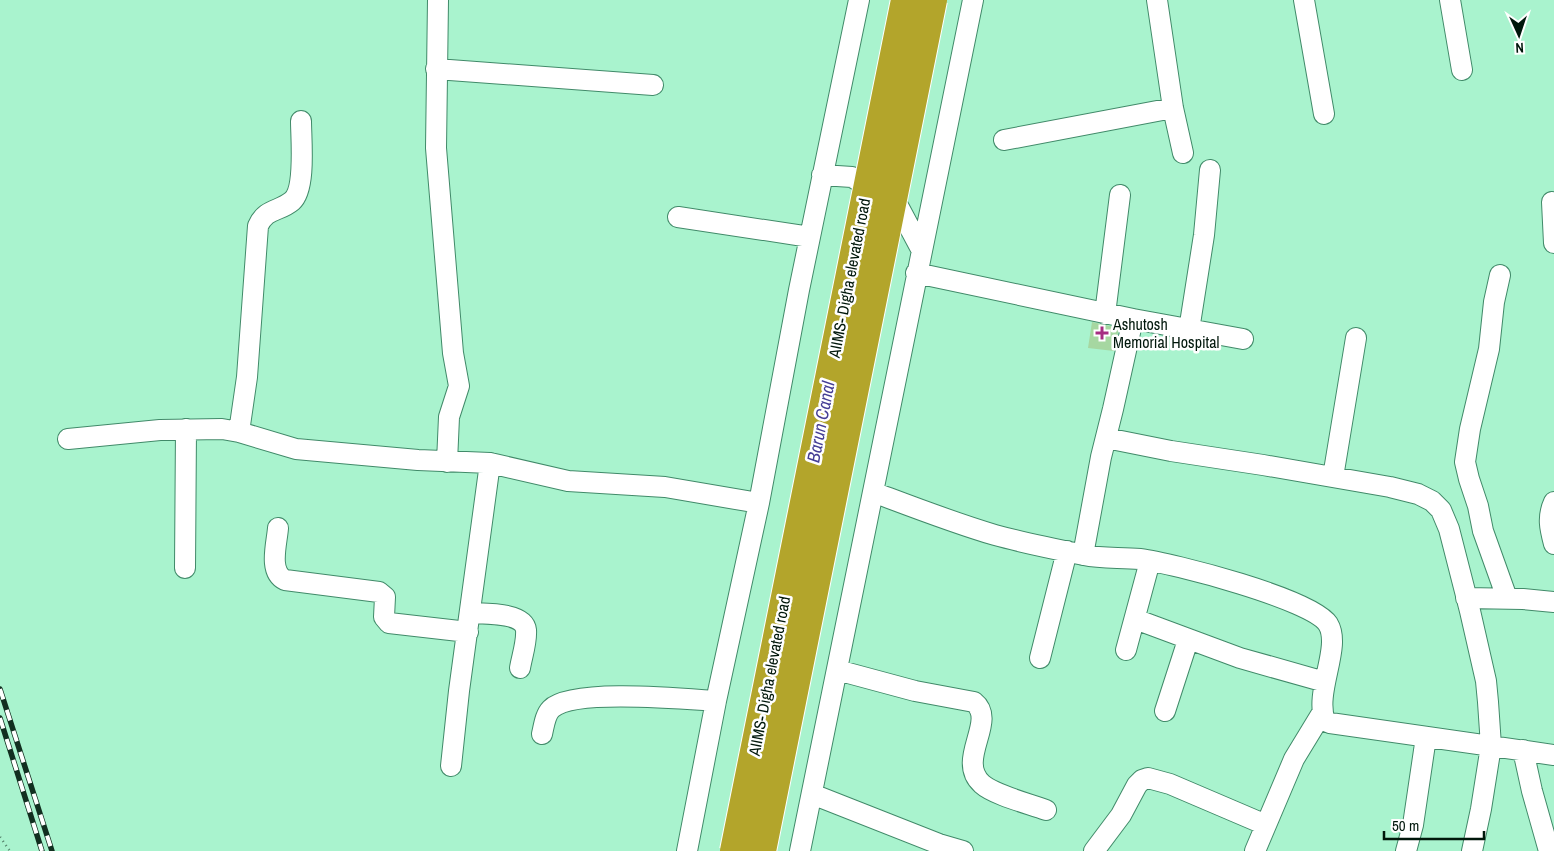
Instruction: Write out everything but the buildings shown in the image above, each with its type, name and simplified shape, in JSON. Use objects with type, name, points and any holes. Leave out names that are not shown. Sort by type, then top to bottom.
[{"type":"highway","name":"AIIMS- Digha elevated road","points":[[734,851],[905,0]]},
{"type":"highway","name":"AIIMS- Digha elevated road","points":[[762,851],[933,0]]},
{"type":"street","points":[[438,0],[436,148],[453,353],[459,386],[449,417],[447,462]]},
{"type":"street","points":[[687,851],[716,701],[759,503],[822,175],[859,0]]},
{"type":"street","points":[[1156,0],[1173,108],[1183,153]]},
{"type":"street","points":[[1304,0],[1324,114]]},
{"type":"street","points":[[1450,0],[1462,70]]},
{"type":"street","points":[[800,851],[916,273],[973,1]]},
{"type":"street","points":[[436,69],[653,86]]},
{"type":"street","points":[[1004,140],[1173,108]]},
{"type":"street","points":[[239,432],[247,377],[258,226],[261,219],[267,213],[286,205],[298,193],[300,183],[301,121]]},
{"type":"street","points":[[1190,330],[1204,236],[1210,170]]},
{"type":"street","points":[[822,175],[852,178],[897,204],[921,249]]},
{"type":"street","points":[[1105,314],[1120,195]]},
{"type":"street","points":[[1552,202],[1554,243]]},
{"type":"street","points":[[678,218],[810,236]]},
{"type":"street","points":[[916,273],[1105,314],[1242,339]]},
{"type":"street","points":[[1500,275],[1494,302],[1489,349],[1465,456],[1483,531],[1507,598]]},
{"type":"street","points":[[1040,658],[1094,493],[1132,319]]},
{"type":"street","points":[[1333,477],[1356,338]]},
{"type":"street","points":[[185,568],[187,500],[186,429]]},
{"type":"street","points":[[68,439],[131,432],[222,429],[239,432],[296,449],[447,462],[490,463],[568,481],[665,487],[759,503]]},
{"type":"street","points":[[1106,438],[1171,451],[1390,487],[1418,494],[1432,501],[1441,510],[1449,529],[1486,681],[1490,746],[1472,851]]},
{"type":"street","points":[[451,766],[490,463]]},
{"type":"street","points":[[873,492],[939,517],[996,535],[1075,553],[1104,558],[1150,561],[1198,571],[1276,596],[1320,616],[1328,623],[1331,631],[1332,643],[1321,702],[1325,721],[1330,723],[1554,755]]},
{"type":"street","points":[[1554,502],[1549,524],[1554,544]]},
{"type":"street","points":[[278,528],[275,563],[279,577],[285,580],[379,592],[385,597],[384,618],[389,622],[469,623],[502,616],[519,619],[523,622],[526,631],[520,668]]},
{"type":"street","points":[[1126,650],[1150,561]]},
{"type":"street","points":[[1466,598],[1507,598],[1554,602]]},
{"type":"street","points":[[1135,620],[1240,658],[1325,682]]},
{"type":"street","points":[[1165,711],[1188,640]]},
{"type":"street","points":[[837,670],[915,691],[974,702],[979,706],[982,721],[972,757],[972,766],[978,780],[983,786],[992,790],[1046,810]]},
{"type":"street","points":[[542,734],[544,722],[550,710],[563,702],[573,700],[624,696],[716,701]]},
{"type":"street","points":[[1256,851],[1294,759],[1322,712]]},
{"type":"street","points":[[1406,851],[1413,825],[1426,737]]},
{"type":"street","points":[[1523,750],[1532,791],[1549,851]]},
{"type":"street","points":[[1094,851],[1121,816],[1137,785],[1142,780],[1148,778],[1170,784],[1266,825]]},
{"type":"street","points":[[812,794],[923,838],[963,851]]},
{"type":"path","points":[[1,839],[10,851]]},
{"type":"railway","points":[[0,689],[52,851]]},
{"type":"railway","points":[[0,718],[42,851]]},
{"type":"place","name":"Ashutosh Memorial Hospital","points":[[1102,333]]},
{"type":"water label","name":"Barun Canal","points":[[821,422]]}]
